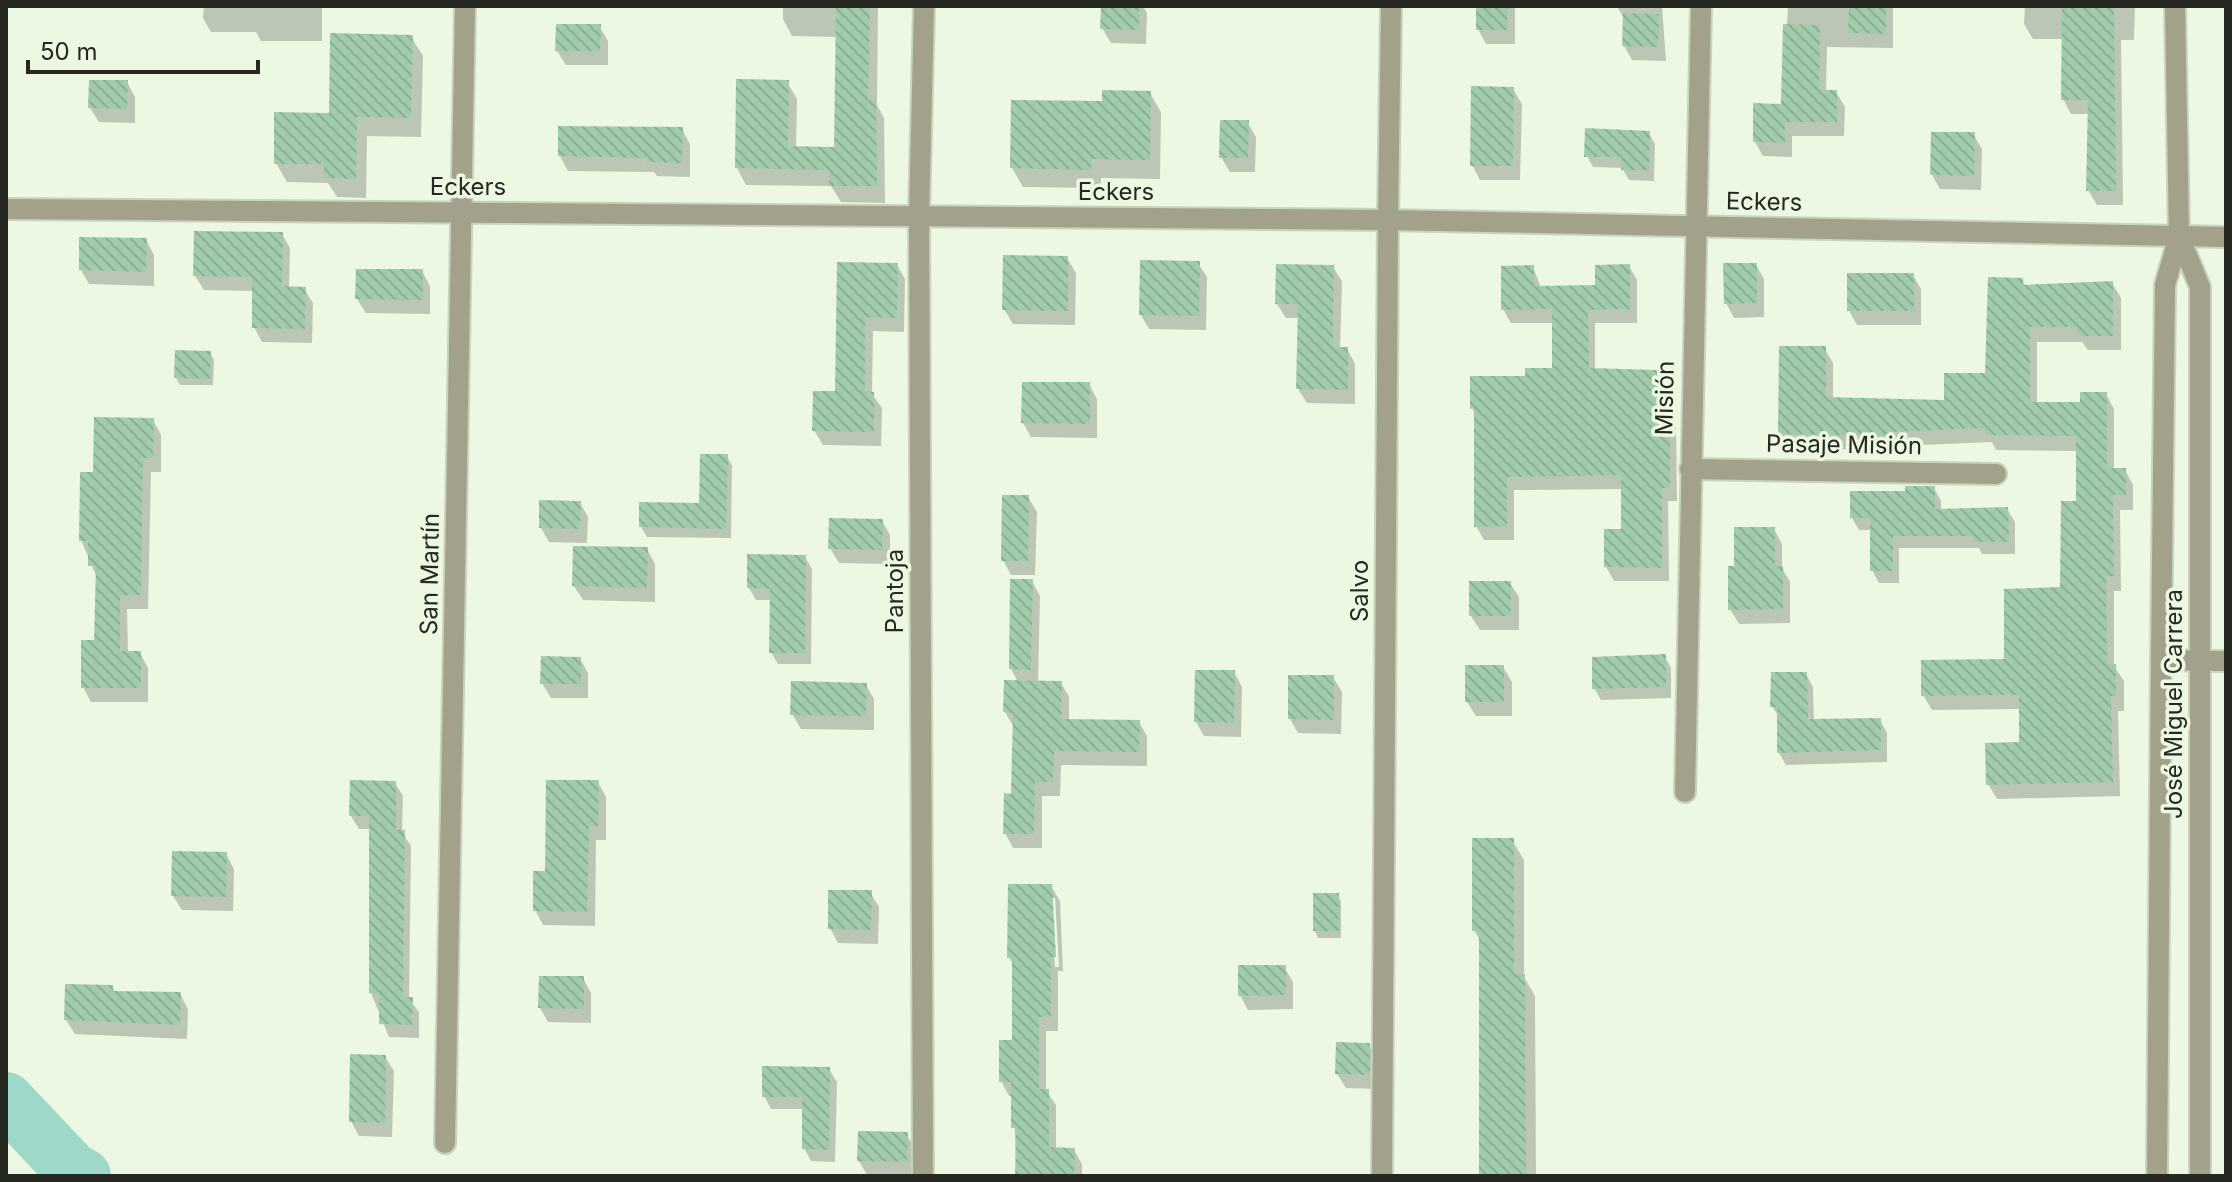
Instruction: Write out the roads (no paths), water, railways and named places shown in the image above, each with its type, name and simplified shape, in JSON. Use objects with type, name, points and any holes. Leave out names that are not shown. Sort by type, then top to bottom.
[{"type":"street","name":"San Martín","points":[[445,1143],[465,6]]},
{"type":"street","name":"Pantoja","points":[[923,1176],[919,216],[924,6]]},
{"type":"street","name":"Salvo","points":[[1382,1176],[1391,6]]},
{"type":"street","name":"Misión","points":[[1685,792],[1694,227],[1701,6]]},
{"type":"street","name":"José Miguel Carrera","points":[[2175,6],[2189,237],[2200,287],[2200,1176]]},
{"type":"street","name":"Eckers","points":[[6,209],[1388,220],[2226,237]]},
{"type":"street","name":"José Miguel Carrera","points":[[2157,1176],[2165,285],[2189,237]]},
{"type":"street","name":"Pasaje Misión","points":[[1690,469],[1996,474]]},
{"type":"street","points":[[2161,660],[2226,661]]},
{"type":"waterway","points":[[6,1100],[72,1170],[83,1176]]}]
